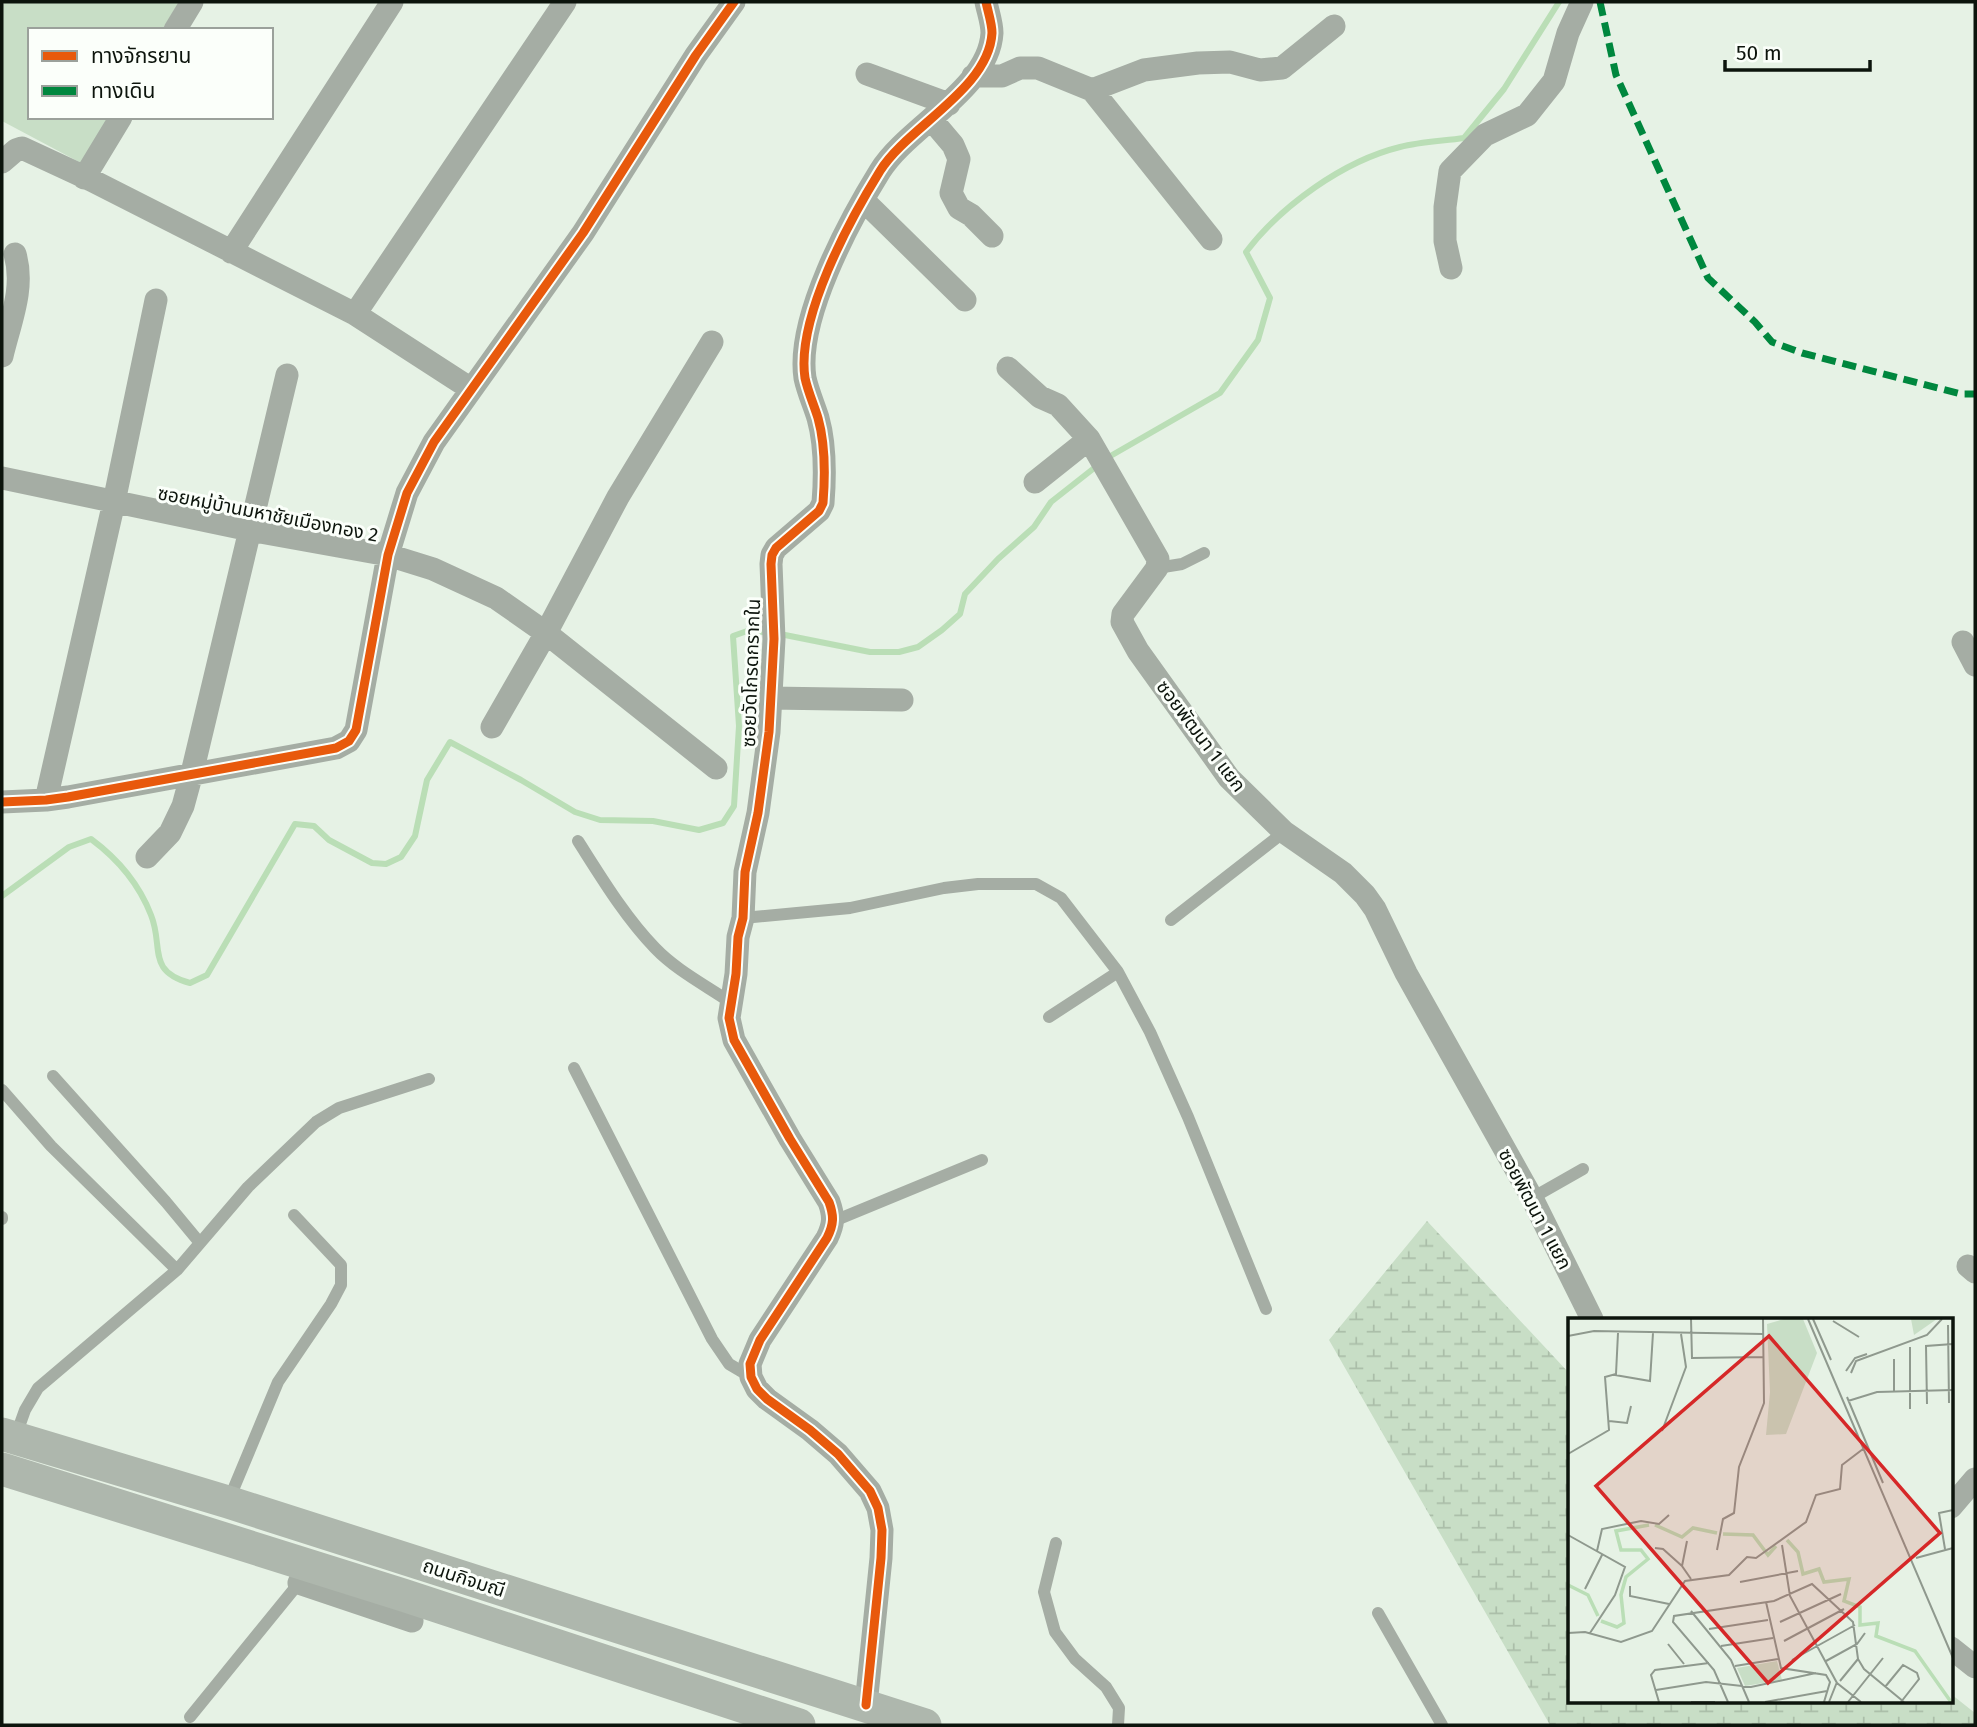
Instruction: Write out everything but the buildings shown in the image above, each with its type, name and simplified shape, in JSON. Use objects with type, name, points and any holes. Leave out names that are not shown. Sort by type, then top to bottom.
[{"type":"main road","name":"ถนนกิจมณี","points":[[8,1436],[228,1502],[862,1715],[925,1725]]},
{"type":"main road","name":"ถนนกิจมณี","points":[[2,1469],[303,1574],[799,1725]]},
{"type":"street","points":[[176,28],[192,2]]},
{"type":"street","points":[[231,252],[392,2]]},
{"type":"street","points":[[355,314],[565,2]]},
{"type":"street","points":[[2,802],[46,800],[337,747],[349,741],[356,730],[388,555],[407,493],[433,442],[583,233],[696,55],[734,2]]},
{"type":"street","name":"ซอยวัดโกรดกรากใน","points":[[834,1221],[829,1202],[734,1041],[729,1018],[738,961],[738,937],[743,918],[745,872],[762,786],[774,639],[772,555],[776,548],[819,511],[823,503],[822,436],[806,380],[805,343],[827,274],[846,229],[898,147],[940,112],[973,76],[985,58],[992,32],[986,2]]},
{"type":"street","points":[[1451,268],[1445,241],[1445,206],[1450,171],[1485,135],[1527,115],[1554,81],[1568,33],[1582,2]]},
{"type":"street","points":[[1092,90],[1144,70],[1198,63],[1230,62],[1259,70],[1282,68],[1334,26]]},
{"type":"street","points":[[973,76],[1002,76],[1020,68],[1038,68],[1092,90],[1211,239]]},
{"type":"street","points":[[867,74],[940,112],[959,159],[951,192],[958,208],[971,215],[992,236]]},
{"type":"street","points":[[85,178],[120,119]]},
{"type":"street","points":[[2,162],[22,148],[85,178],[355,314],[471,389]]},
{"type":"street","points":[[863,201],[965,300]]},
{"type":"street","points":[[2,356],[19,288],[19,268],[15,254]]},
{"type":"street","points":[[46,800],[114,502],[156,300]]},
{"type":"street","points":[[492,727],[618,497],[712,342]]},
{"type":"street","points":[[1008,368],[1040,397],[1058,405],[1089,439],[1158,559],[1157,568]]},
{"type":"street","points":[[147,857],[170,833],[183,806],[287,375]]},
{"type":"street","points":[[1035,482],[1089,439]]},
{"type":"street","name":"ซอยหมู่บ้านมหาชัยเมืองทอง 2","points":[[2,478],[250,530],[388,555],[433,569],[495,598],[545,633],[716,768]]},
{"type":"street","name":"ซอยพัฒนา 1 แยก","points":[[1157,568],[1123,614],[1122,622],[1138,652],[1229,778],[1284,832],[1343,873],[1375,909],[1406,973],[1532,1198],[1592,1318]]},
{"type":"street","points":[[1963,642],[1975,665]]},
{"type":"street","points":[[770,698],[902,699]]},
{"type":"street","points":[[834,1221],[827,1238],[760,1340],[750,1364],[751,1377],[757,1389],[838,1454],[870,1491],[878,1508],[882,1530],[880,1570],[862,1715]]},
{"type":"street","points":[[1952,1506],[1975,1479]]},
{"type":"street","points":[[303,1574],[412,1621]]},
{"type":"street","points":[[1952,1649],[1975,1667]]},
{"type":"lane","points":[[1157,568],[1182,564],[1204,552]]},
{"type":"lane","points":[[1171,920],[1284,832]]},
{"type":"lane","points":[[578,841],[619,903],[655,948],[730,1002]]},
{"type":"lane","points":[[743,918],[850,908],[944,888],[978,884],[1036,884],[1061,898],[1118,972],[1150,1032],[1188,1117],[1266,1309]]},
{"type":"lane","points":[[1049,1017],[1118,972]]},
{"type":"lane","points":[[573,1069],[712,1339],[729,1364],[751,1377]]},
{"type":"lane","points":[[53,1076],[200,1243]]},
{"type":"lane","points":[[8,1436],[38,1388],[177,1270],[248,1187],[316,1122],[339,1108],[429,1079]]},
{"type":"lane","points":[[2,1090],[51,1146],[177,1270]]},
{"type":"lane","points":[[834,1221],[982,1160]]},
{"type":"lane","points":[[1532,1198],[1583,1169]]},
{"type":"lane","points":[[228,1502],[278,1382],[341,1285],[341,1265],[294,1215]]},
{"type":"lane","points":[[1056,1543],[1044,1592],[1055,1632],[1076,1659],[1106,1687],[1119,1708],[1118,1725]]},
{"type":"lane","points":[[190,1717],[303,1574]]},
{"type":"lane","points":[[1378,1613],[1442,1725]]},
{"type":"green space","points":[[5,2],[179,2],[163,28],[28,28],[28,119],[108,119],[81,163],[2,121],[2,6]]},
{"type":"green space","points":[[1427,1221],[1568,1372],[1568,1702],[1952,1702],[1952,1695],[1975,1713],[1975,1725],[1550,1725],[1329,1340]]},
{"type":"waterway","points":[[1107,458],[1220,393],[1258,340],[1270,298],[1246,252],[1260,235],[1295,202],[1335,174],[1357,163],[1400,147],[1464,138],[1504,89],[1559,2]]},
{"type":"waterway","points":[[780,634],[870,652],[899,652],[918,647],[960,614],[965,594],[998,559],[1034,527],[1051,502],[1098,465]]},
{"type":"waterway","points":[[2,896],[69,847],[91,839],[119,864],[140,893],[155,927],[162,965],[176,978],[190,983],[207,975],[295,824],[314,826],[329,840],[372,863],[386,864],[401,857],[415,836],[427,780],[450,742],[575,812],[600,820],[653,821],[699,830],[723,823],[734,806],[739,726],[733,636],[750,630],[769,633]]},
{"type":"marked path","points":[[1600,2],[1616,75],[1708,278],[1755,322],[1772,342],[1802,353],[1961,394],[1975,394]]},
{"type":"cycle path","points":[[2,802],[68,797],[336,748],[349,741],[356,730],[388,555],[407,493],[434,442],[583,233],[696,55],[734,2]]},
{"type":"cycle path","points":[[866,1705],[881,1558],[882,1530],[878,1508],[870,1491],[838,1454],[757,1389],[751,1377],[750,1364],[760,1340],[827,1238],[832,1224],[832,1212],[829,1202],[734,1040],[729,1018],[738,937],[743,918],[745,872],[758,813],[769,732],[774,639],[772,555],[776,548],[819,511],[823,503],[822,438],[805,378],[804,354],[809,328],[840,243],[880,171],[892,155],[962,90],[977,72],[987,53],[992,33],[986,2]]}]
